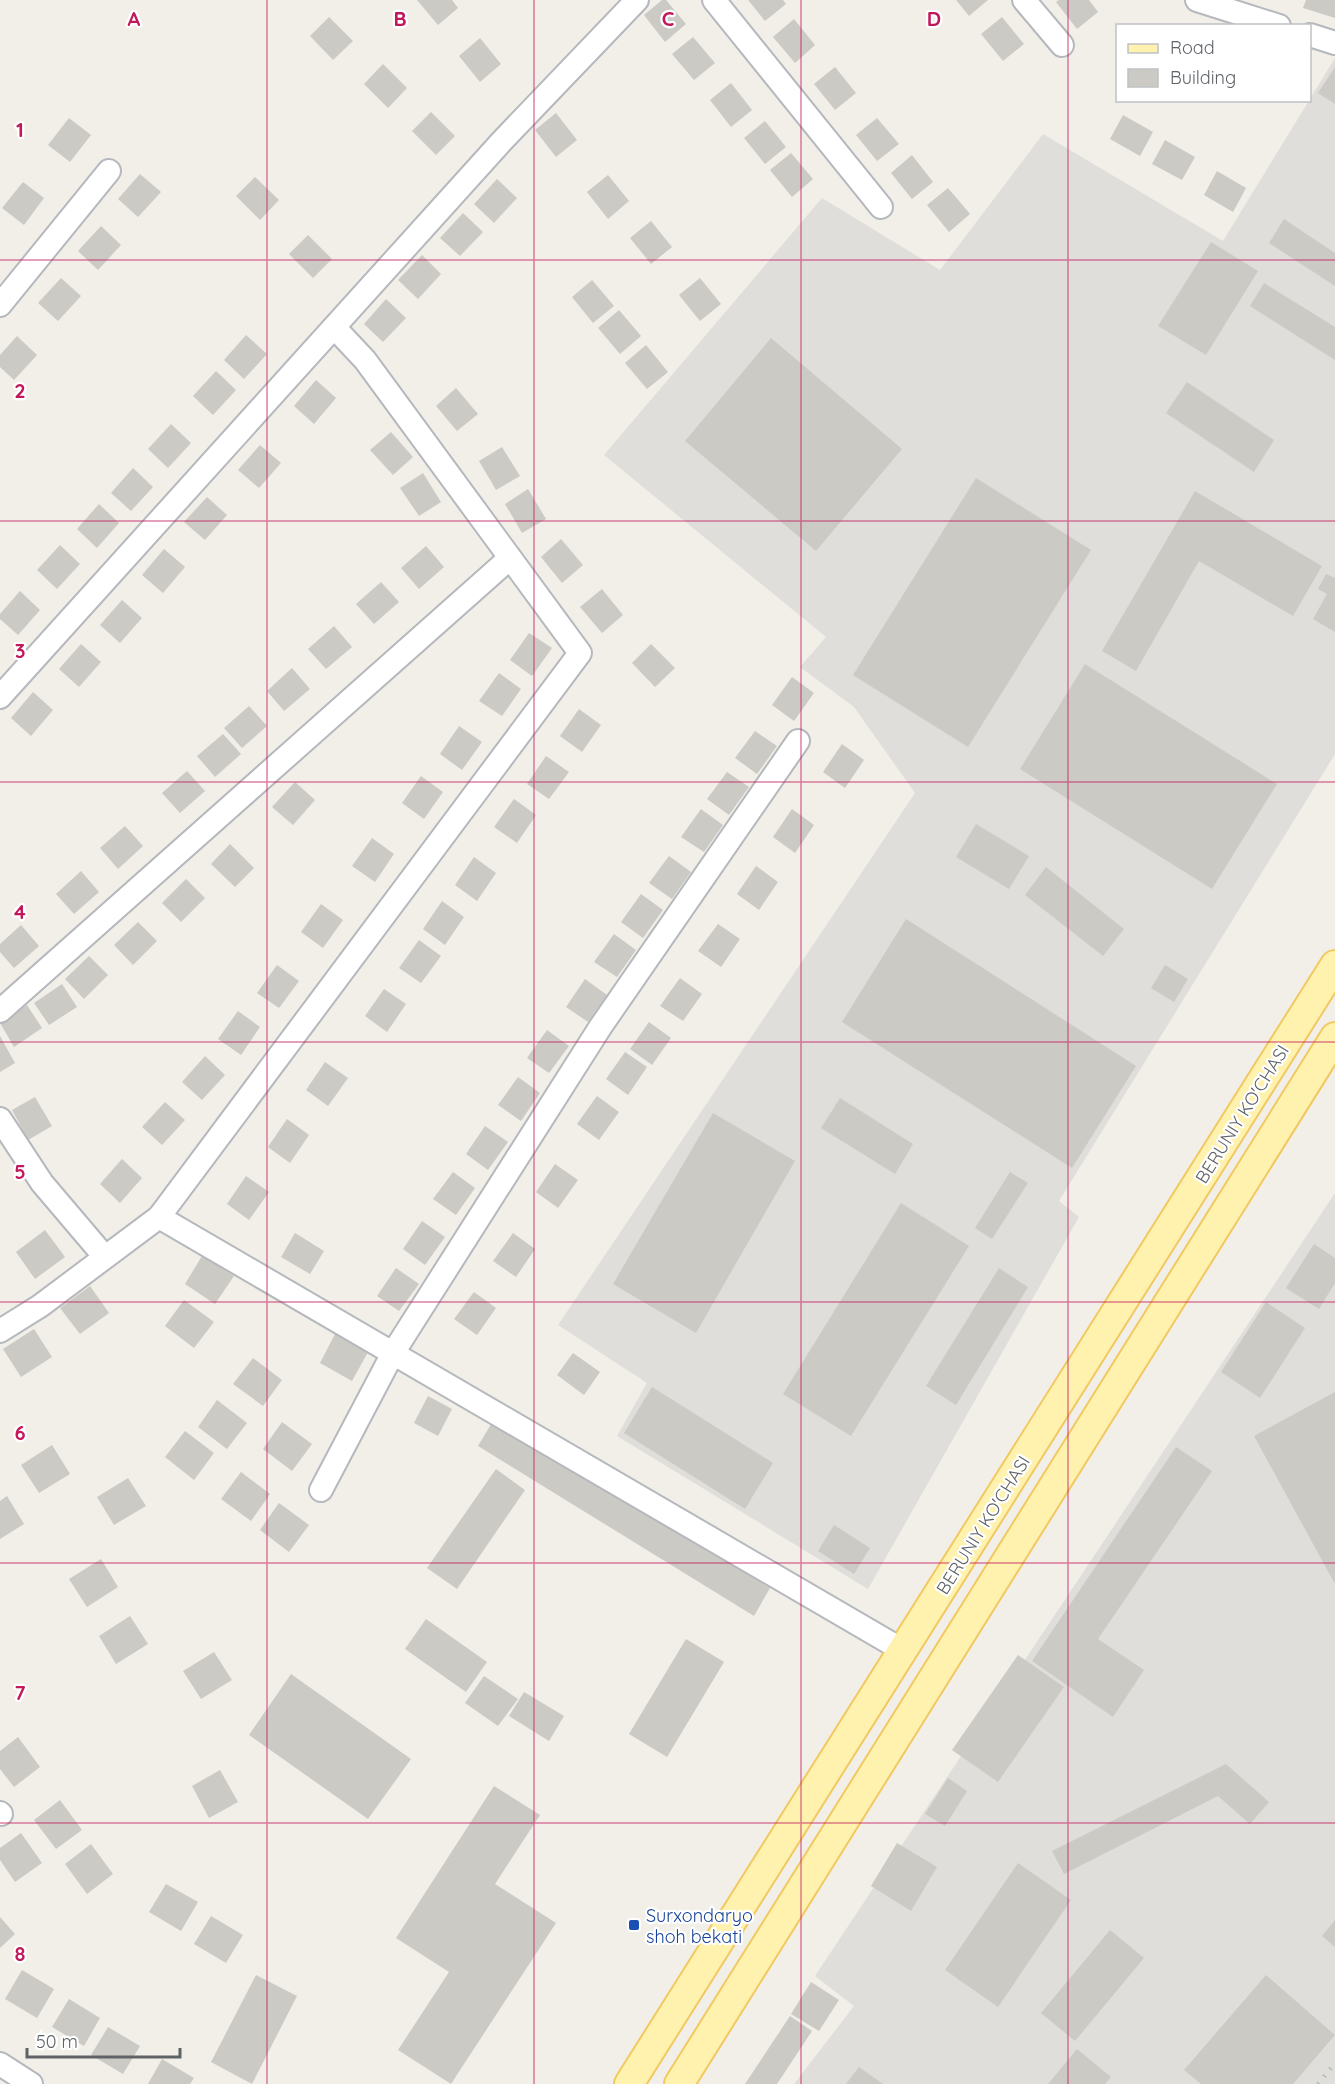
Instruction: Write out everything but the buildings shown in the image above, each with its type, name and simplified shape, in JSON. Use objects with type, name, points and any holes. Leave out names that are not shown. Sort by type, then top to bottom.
[{"type":"main road","name":"BERUNIY KO'CHASI","points":[[630,2084],[1335,965]]},
{"type":"main road","points":[[679,2084],[1335,1037]]},
{"type":"main road","points":[[720,1941],[756,1964]]},
{"type":"street","points":[[0,698],[502,141],[637,0]]},
{"type":"street","points":[[714,0],[880,207]]},
{"type":"street","points":[[1024,0],[1062,45]]},
{"type":"street","points":[[1197,0],[1273,24]]},
{"type":"street","points":[[1311,35],[1335,43]]},
{"type":"street","points":[[0,306],[109,171]]},
{"type":"street","points":[[0,1331],[40,1306],[159,1217],[580,652],[365,360],[333,327]]},
{"type":"street","points":[[0,1011],[510,558]]},
{"type":"street","points":[[321,1490],[393,1353],[601,1026],[798,741]]},
{"type":"street","points":[[0,1119],[42,1183],[104,1256]]},
{"type":"street","points":[[159,1217],[904,1651]]},
{"type":"street","points":[[0,2064],[31,2084]]},
{"type":"shaded area","points":[[1335,58],[1335,754],[1059,1201],[1079,1217],[868,1589],[617,1436],[647,1383],[558,1325],[915,793],[854,707],[800,667],[826,637],[604,455],[822,198],[940,270],[1043,134],[1223,241],[1308,102],[1311,102],[1311,97]]},
{"type":"shaded area","points":[[1335,1193],[1335,2084],[794,2084],[854,2006],[815,1976]]},
{"type":"railway","points":[[1318,2084],[1335,2063]]},
{"type":"place","name":"Surxondaryo shoh bekati","points":[[634,1925]]}]
